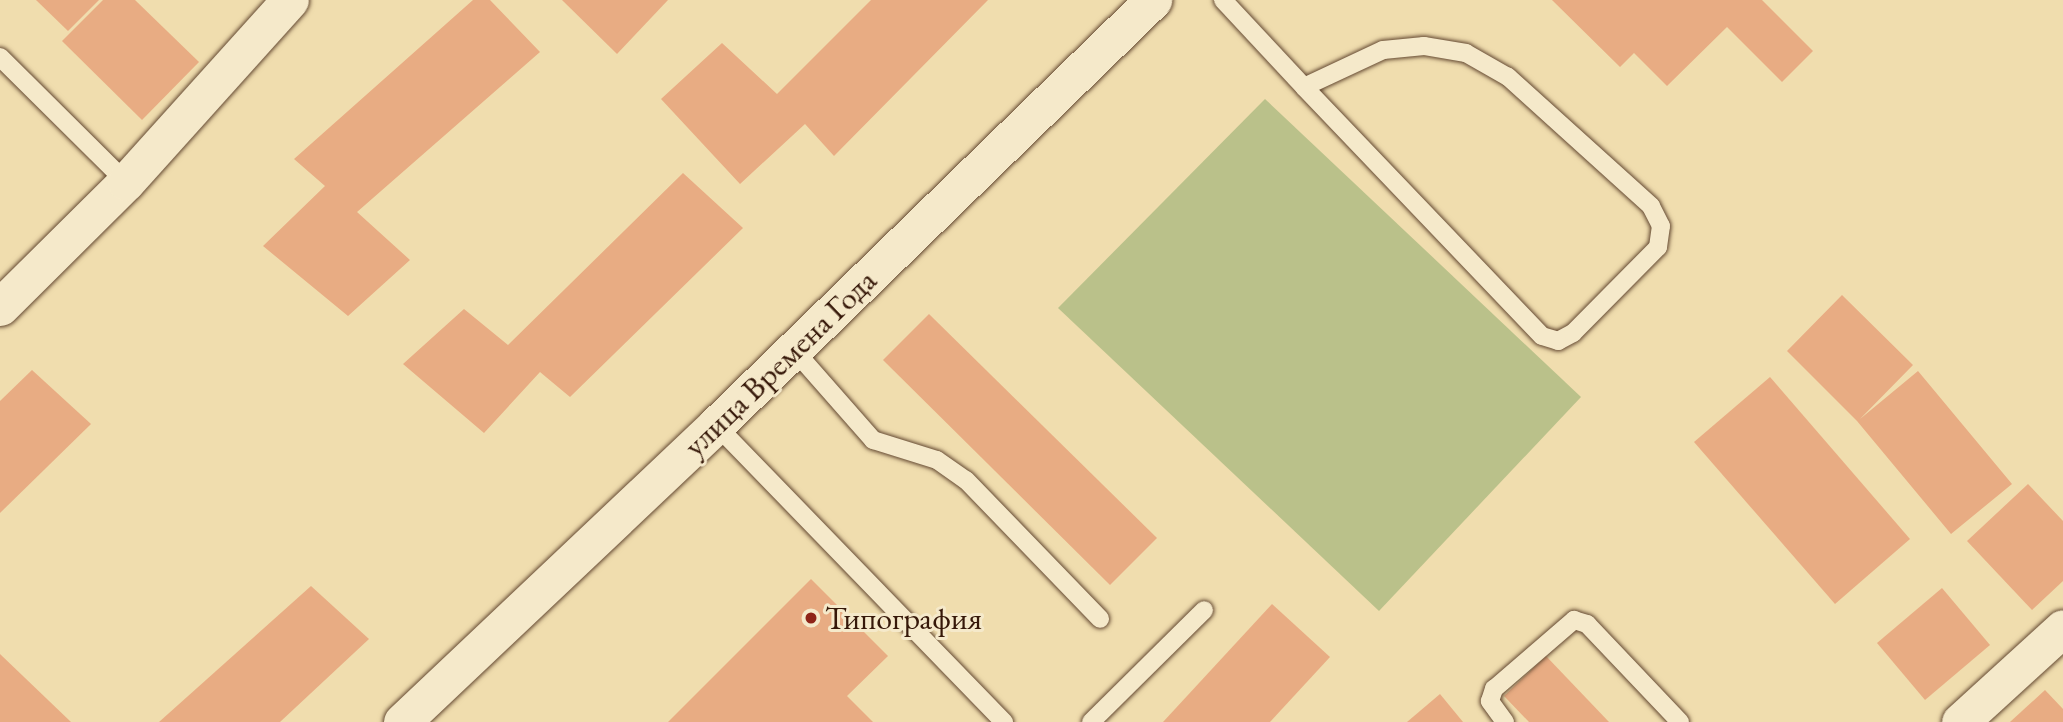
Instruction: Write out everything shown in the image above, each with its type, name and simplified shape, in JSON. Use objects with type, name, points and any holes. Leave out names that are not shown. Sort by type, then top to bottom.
[{"type":"street","points":[[0,307],[126,182],[290,0]]},
{"type":"street","name":"улица Времена Года","points":[[402,722],[716,425],[1153,0]]},
{"type":"street","points":[[1960,722],[2063,628]]},
{"type":"lane","points":[[1223,0],[1304,87],[1542,336],[1558,341],[1573,333],[1658,247],[1661,226],[1651,206],[1508,77],[1466,53],[1424,46],[1383,50],[1304,87]]},
{"type":"lane","points":[[0,57],[126,182]]},
{"type":"lane","points":[[794,350],[873,440],[937,460],[966,480],[1100,619]]},
{"type":"lane","points":[[716,425],[998,720]]},
{"type":"lane","points":[[1091,722],[1204,610]]},
{"type":"lane","points":[[1505,722],[1490,701],[1494,689],[1574,620],[1587,624],[1680,722]]},
{"type":"green space","points":[[1265,99],[1581,397],[1379,611],[1058,308]]},
{"type":"building","points":[[36,0],[99,0],[68,31]]},
{"type":"building","points":[[103,0],[135,0],[199,62],[142,120],[62,41]]},
{"type":"building","points":[[473,0],[490,0],[540,52],[357,212],[410,260],[348,316],[263,246],[325,186],[294,159]]},
{"type":"building","points":[[562,0],[668,0],[617,54]]},
{"type":"building","points":[[871,0],[988,0],[834,156],[805,124],[740,184],[661,99],[722,43],[777,94]]},
{"type":"building","points":[[1552,0],[1762,0],[1813,51],[1782,82],[1727,27],[1667,86],[1634,53],[1620,67]]},
{"type":"building","points":[[683,173],[743,228],[570,397],[540,372],[484,433],[403,364],[464,309],[508,345]]},
{"type":"building","points":[[1842,295],[1913,365],[1860,419],[1918,371],[2012,484],[1951,534],[1857,421],[1787,351]]},
{"type":"building","points":[[929,314],[1157,538],[1110,585],[883,360]]},
{"type":"building","points":[[32,370],[91,424],[0,513],[0,401]]},
{"type":"building","points":[[1770,377],[1910,539],[1835,604],[1694,442]]},
{"type":"building","points":[[2028,484],[2063,521],[2063,581],[2032,610],[1967,541]]},
{"type":"building","name":"Типография","points":[[811,579],[888,656],[847,696],[873,722],[668,722]]},
{"type":"building","points":[[311,586],[369,639],[280,722],[159,722]]},
{"type":"building","points":[[1942,588],[1990,645],[1925,700],[1877,643]]},
{"type":"building","points":[[1272,604],[1330,657],[1270,722],[1163,722]]},
{"type":"building","points":[[0,654],[71,722],[0,722]]},
{"type":"building","points":[[1546,656],[1609,722],[1529,722],[1504,696]]},
{"type":"building","points":[[2045,690],[2063,709],[2063,722],[2010,722]]},
{"type":"building","points":[[1440,694],[1463,722],[1407,722]]},
{"type":"place","name":"Типография","points":[[811,618]]}]
